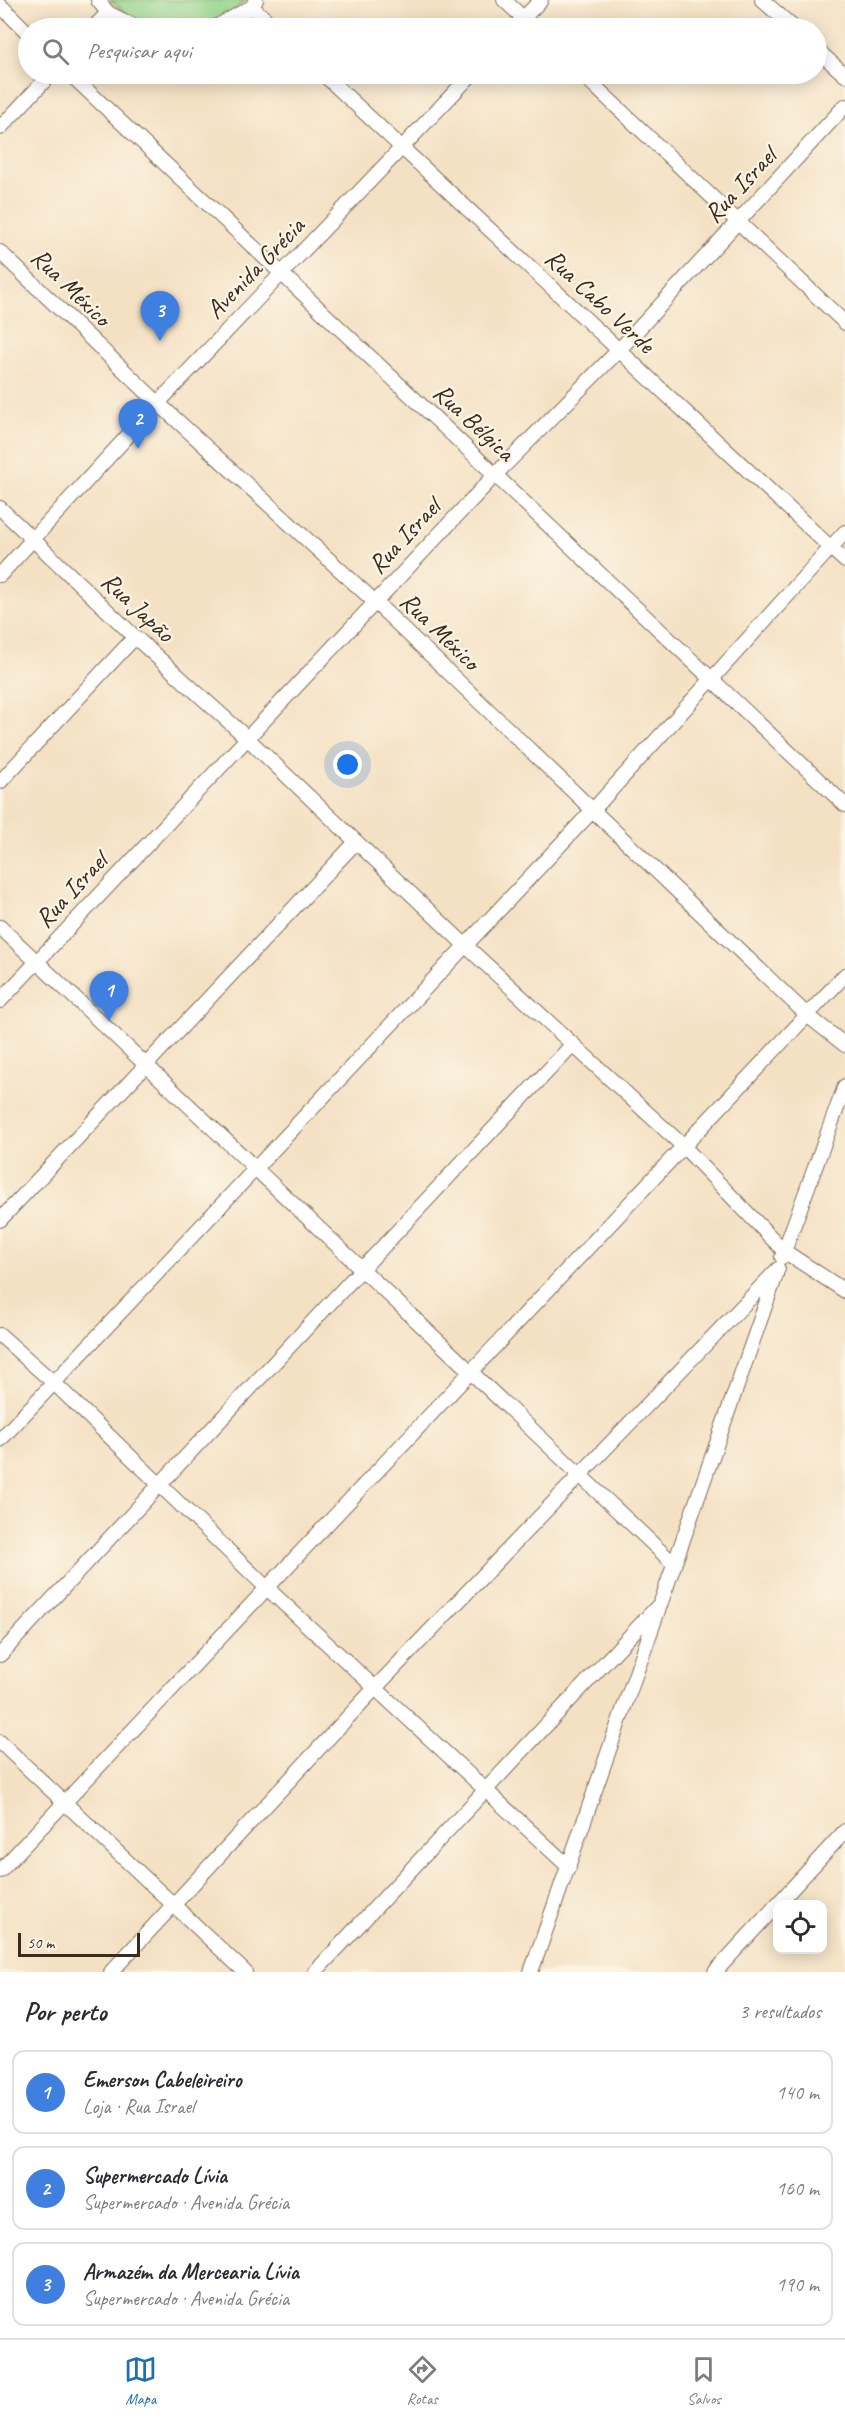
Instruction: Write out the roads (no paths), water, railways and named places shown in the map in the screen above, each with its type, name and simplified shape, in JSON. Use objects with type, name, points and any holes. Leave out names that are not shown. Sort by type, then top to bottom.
[{"type":"street","points":[[98,0],[108,13],[118,18]]},
{"type":"street","points":[[504,0],[518,18]]},
{"type":"street","points":[[529,18],[541,0]]},
{"type":"street","points":[[762,0],[783,18]]},
{"type":"street","points":[[231,18],[254,4],[266,18]]},
{"type":"street","points":[[0,5],[18,23]]},
{"type":"street","points":[[103,18],[108,13]]},
{"type":"street","points":[[827,59],[845,75]]},
{"type":"street","points":[[0,128],[42,84]]},
{"type":"street","name":"Rua Bélgica","points":[[80,84],[282,276],[713,678],[845,805]]},
{"type":"street","name":"Rua Cabo Verde","points":[[334,84],[845,561]]},
{"type":"street","name":"Avenida Grécia","points":[[0,575],[158,403],[282,276],[463,84]]},
{"type":"street","points":[[593,84],[845,322]]},
{"type":"street","name":"Rua Israel","points":[[0,1001],[495,475],[618,351],[845,106]]},
{"type":"street","name":"Rua México","points":[[0,252],[158,403],[375,602],[807,1015],[845,1045]]},
{"type":"street","name":"Rua Japão","points":[[0,508],[135,637],[247,738],[466,946],[682,1145],[784,1251],[845,1290]]},
{"type":"street","points":[[0,1440],[593,810],[845,532]]},
{"type":"street","points":[[0,782],[135,637]]},
{"type":"street","points":[[0,1220],[356,842]]},
{"type":"street","points":[[0,927],[674,1564]]},
{"type":"street","points":[[0,1871],[268,1589],[682,1145],[845,975]]},
{"type":"street","points":[[0,1655],[361,1267],[573,1044]]},
{"type":"street","points":[[531,1972],[784,1251],[845,1086]]},
{"type":"street","points":[[111,1972],[376,1687],[778,1269]]},
{"type":"street","points":[[0,1335],[54,1383],[268,1589],[569,1867]]},
{"type":"street","points":[[315,1972],[662,1602]]},
{"type":"street","points":[[0,1742],[244,1972]]},
{"type":"street","points":[[715,1972],[845,1831]]},
{"type":"street","points":[[522,1972],[536,1958]]},
{"type":"place","name":"Armazém da Mercearia Lívia","points":[[160,341]]},
{"type":"place","name":"Supermercado Lívia","points":[[138,449]]},
{"type":"place","name":"Emerson Cabeleireiro","points":[[109,1021]]}]
